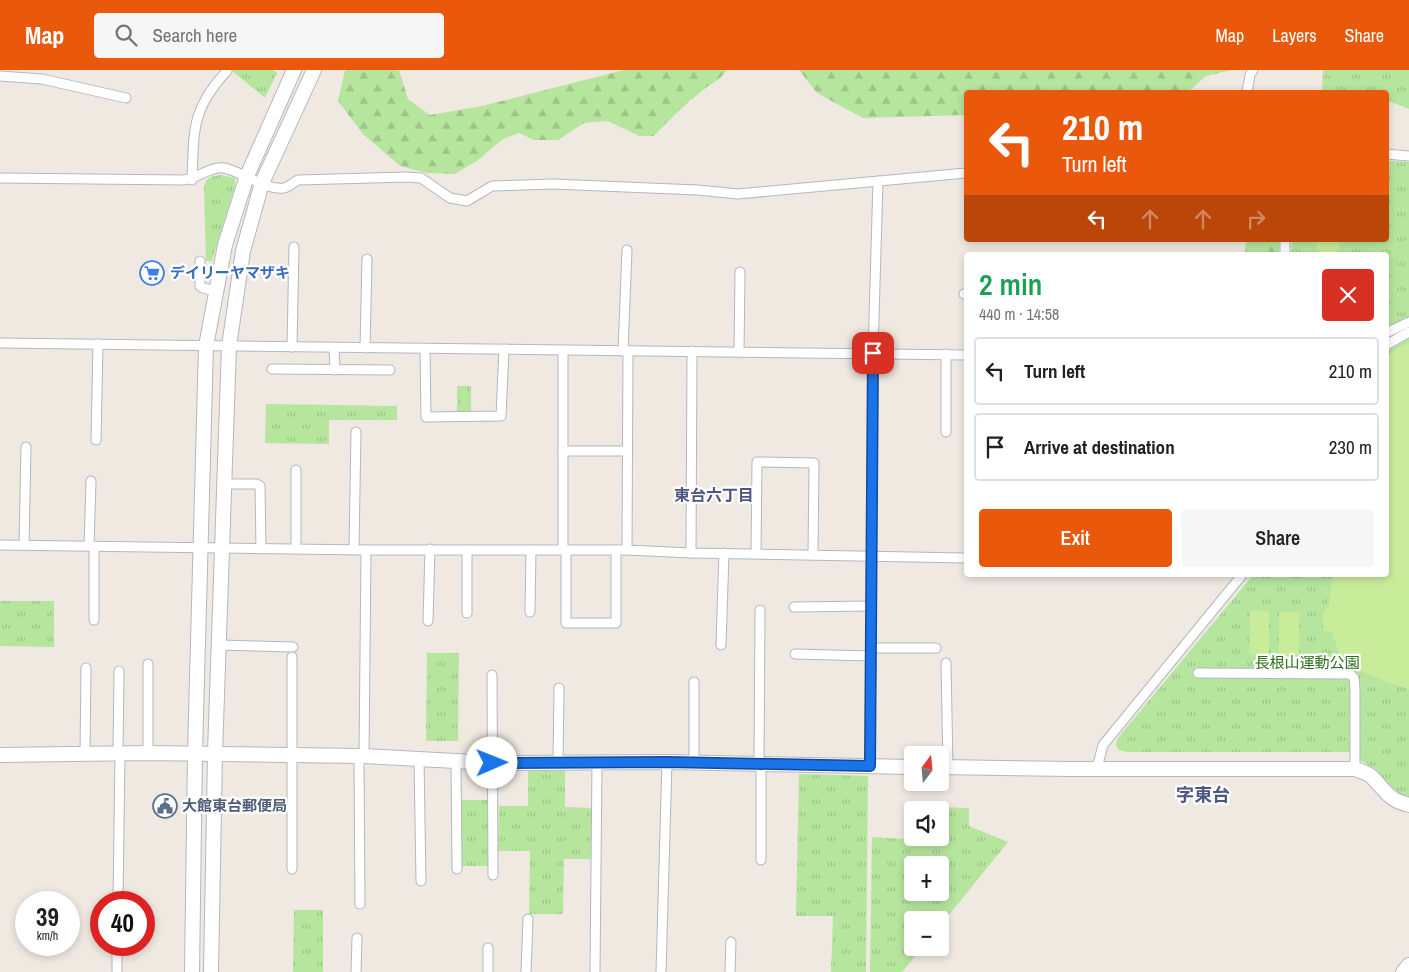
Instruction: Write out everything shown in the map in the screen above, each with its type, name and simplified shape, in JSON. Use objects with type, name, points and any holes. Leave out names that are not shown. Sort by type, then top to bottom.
[{"type":"street","points":[[192,972],[195,753],[206,346],[225,245],[247,176],[294,70]]},
{"type":"street","points":[[210,972],[214,754],[229,346],[243,251],[262,183],[314,70]]},
{"type":"street","points":[[1247,90],[1250,75],[1253,70]]},
{"type":"street","points":[[192,180],[194,135],[199,110],[213,86],[227,71]]},
{"type":"street","points":[[0,76],[42,78],[126,98]]},
{"type":"street","points":[[1389,154],[1409,156]]},
{"type":"street","points":[[0,178],[192,180],[222,168],[247,176],[273,188],[286,188],[298,180],[407,177],[421,178],[450,198],[467,202],[492,186],[553,184],[698,190],[738,194],[964,173]]},
{"type":"street","points":[[870,766],[873,353],[878,181]]},
{"type":"street","points":[[292,347],[294,247]]},
{"type":"street","points":[[627,250],[625,351],[627,550]]},
{"type":"street","points":[[365,348],[367,259]]},
{"type":"street","points":[[200,261],[200,286],[216,291]]},
{"type":"street","points":[[739,351],[740,272]]},
{"type":"street","points":[[1389,332],[1409,322]]},
{"type":"street","points":[[1389,343],[1409,332]]},
{"type":"street","points":[[0,343],[504,350],[692,350],[964,355]]},
{"type":"street","points":[[96,440],[98,344]]},
{"type":"street","points":[[334,348],[335,370]]},
{"type":"street","points":[[425,349],[426,417],[501,416],[504,350]]},
{"type":"street","points":[[563,350],[566,623],[616,623],[616,550]]},
{"type":"street","points":[[691,553],[692,350]]},
{"type":"street","points":[[946,354],[946,432]]},
{"type":"street","points":[[272,369],[390,370]]},
{"type":"street","points":[[354,549],[356,432]]},
{"type":"street","points":[[24,546],[26,447]]},
{"type":"street","points":[[563,451],[627,451]]},
{"type":"street","points":[[756,554],[757,462],[814,463],[813,555]]},
{"type":"street","points":[[296,470],[296,549]]},
{"type":"street","points":[[91,481],[94,620]]},
{"type":"street","points":[[224,484],[256,484],[260,486],[260,549]]},
{"type":"street","points":[[0,545],[366,550],[627,550],[964,558]]},
{"type":"street","points":[[360,904],[366,550]]},
{"type":"street","points":[[428,621],[430,550]]},
{"type":"street","points":[[467,550],[467,613]]},
{"type":"street","points":[[530,612],[531,550]]},
{"type":"street","points":[[721,644],[724,553]]},
{"type":"street","points":[[1097,768],[1103,745],[1240,577]]},
{"type":"street","points":[[794,606],[871,606]]},
{"type":"street","points":[[760,610],[761,860]]},
{"type":"street","points":[[219,645],[293,647]]},
{"type":"street","points":[[796,654],[936,648]]},
{"type":"street","points":[[292,657],[292,869]]},
{"type":"street","points":[[944,746],[946,663]]},
{"type":"street","points":[[148,664],[148,752]]},
{"type":"street","points":[[85,753],[86,668]]},
{"type":"street","points":[[118,671],[118,891]]},
{"type":"street","points":[[1198,673],[1350,674],[1354,678],[1355,690],[1355,769]]},
{"type":"street","points":[[492,675],[493,875]]},
{"type":"street","points":[[694,682],[694,763]]},
{"type":"street","points":[[558,762],[559,688]]},
{"type":"street","points":[[0,755],[148,752],[362,756],[492,763],[667,762],[904,767]]},
{"type":"street","points":[[419,759],[421,881]]},
{"type":"street","points":[[456,761],[456,869]]},
{"type":"street","points":[[661,972],[667,762]]},
{"type":"street","points":[[595,972],[597,763]]},
{"type":"street","points":[[949,767],[1355,769],[1371,776],[1382,790],[1397,802],[1409,805]]},
{"type":"street","points":[[526,972],[528,919]]},
{"type":"street","points":[[356,972],[357,938]]},
{"type":"street","points":[[730,972],[731,942]]},
{"type":"street","points":[[488,948],[488,972]]},
{"type":"street","points":[[117,956],[117,972]]},
{"type":"street","points":[[1403,972],[1409,965]]},
{"type":"green space","points":[[231,70],[274,70],[277,73],[265,98]]},
{"type":"green space","points":[[345,70],[399,70],[408,99],[430,115],[482,106],[624,70],[727,70],[719,79],[684,106],[654,136],[639,136],[608,121],[584,123],[558,140],[534,140],[519,133],[503,139],[478,160],[455,174],[427,173],[400,166],[363,134],[338,101]]},
{"type":"green space","points":[[799,70],[1232,70],[1206,76],[1190,90],[964,90],[964,115],[863,118],[817,93]]},
{"type":"green space","points":[[1323,70],[1409,70],[1409,109],[1389,101],[1389,90],[1322,90]]},
{"type":"green space","name":"長根山運動公園","points":[[1389,161],[1409,162],[1409,798],[1403,796],[1377,772],[1349,752],[1127,752],[1119,750],[1116,746],[1117,739],[1251,577],[1389,577],[1389,252],[1291,252],[1292,242],[1389,242]]},
{"type":"green space","points":[[221,175],[235,178],[235,186],[212,261],[206,261],[204,186],[210,178]]},
{"type":"green space","points":[[1246,242],[1279,242],[1279,252],[1245,252]]},
{"type":"green space","points":[[1317,242],[1339,242],[1339,252],[1317,252]]},
{"type":"green space","points":[[1409,342],[1409,689],[1376,678],[1351,665],[1343,657],[1332,632],[1323,631],[1323,611],[1328,608],[1333,577],[1389,577],[1390,353]]},
{"type":"green space","points":[[457,386],[471,386],[471,411],[457,411]]},
{"type":"green space","points":[[266,404],[397,406],[397,420],[329,420],[329,444],[265,443]]},
{"type":"green space","points":[[0,601],[54,601],[54,647],[0,646]]},
{"type":"green space","points":[[1250,611],[1269,611],[1269,654],[1250,654]]},
{"type":"green space","points":[[1279,612],[1299,612],[1299,655],[1279,655]]},
{"type":"green space","points":[[427,653],[459,653],[458,741],[426,741]]},
{"type":"green space","points":[[528,768],[565,768],[565,807],[594,808],[593,859],[564,859],[563,914],[529,914],[530,851],[498,851],[499,806],[528,806]]},
{"type":"green space","points":[[799,774],[868,776],[866,972],[831,972],[833,916],[796,916]]},
{"type":"green space","points":[[462,800],[490,800],[491,866],[462,866]]},
{"type":"green space","points":[[949,807],[969,808],[969,826],[1008,842],[949,915],[949,911],[904,911],[904,956],[915,956],[902,972],[870,972],[872,837],[904,839],[904,846],[949,846]]},
{"type":"green space","points":[[294,910],[323,910],[323,972],[293,972]]},
{"type":"place","name":"デイリーヤマザキ","points":[[152,273]]},
{"type":"place","name":"大館東台郵便局","points":[[165,806]]},
{"type":"district","name":"東台六丁目","points":[[714,495]]},
{"type":"district","name":"字東台","points":[[1203,795]]},
{"type":"route","points":[[492,763],[667,762],[870,766],[873,353]]}]
